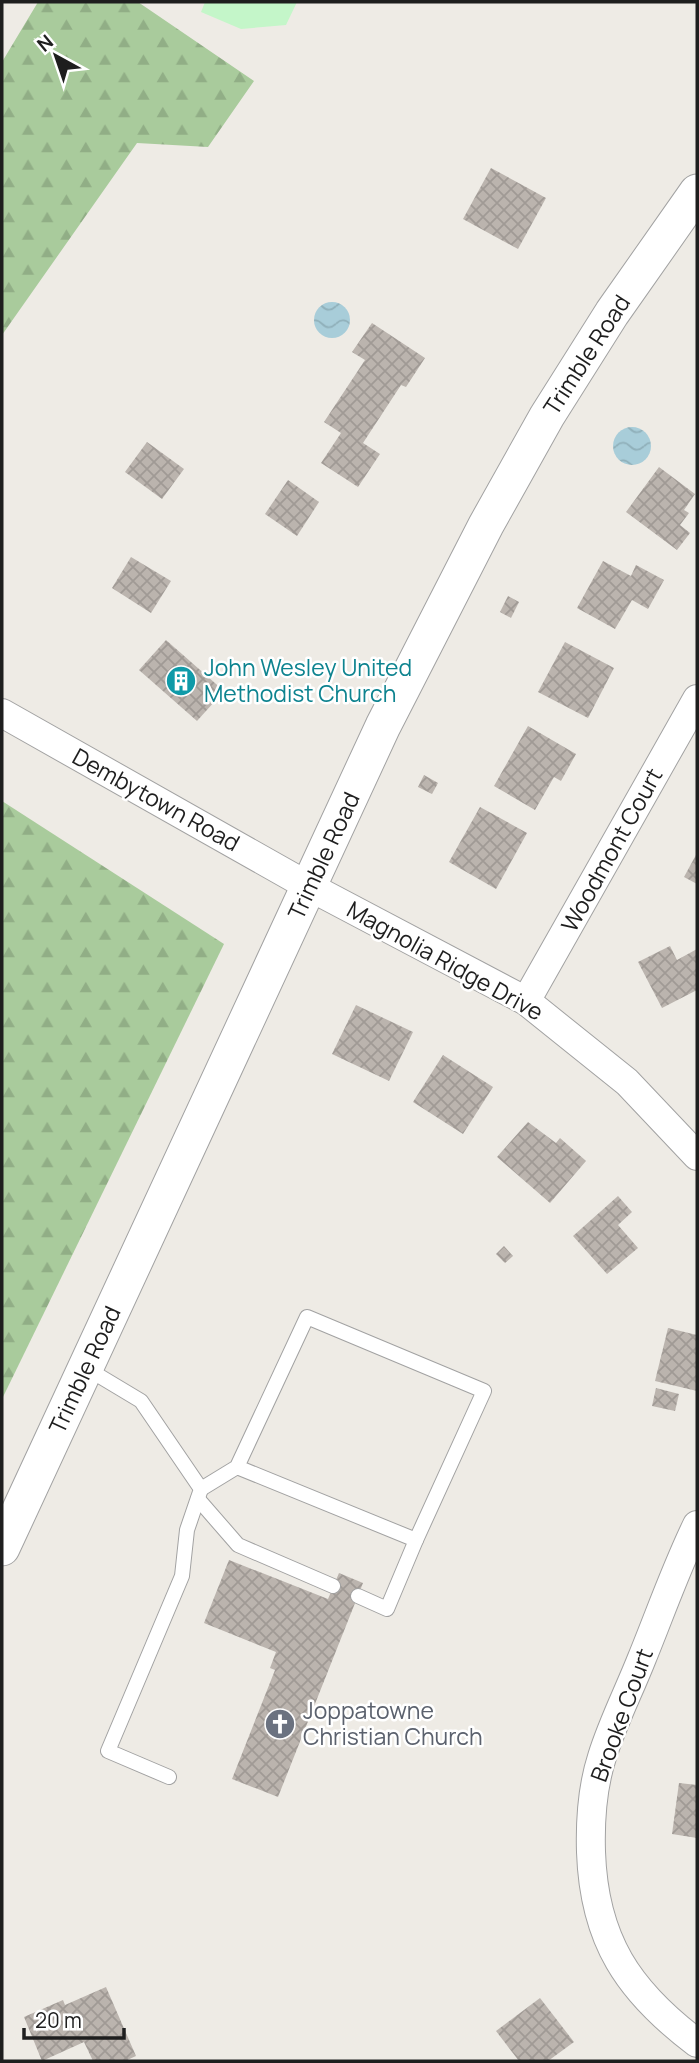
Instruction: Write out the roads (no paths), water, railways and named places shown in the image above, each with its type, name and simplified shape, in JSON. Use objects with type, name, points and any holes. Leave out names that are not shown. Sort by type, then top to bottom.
[{"type":"street","name":"Trimble Road","points":[[2,1548],[383,726],[493,513],[547,416],[612,313],[697,192]]},
{"type":"street","name":"Woodmont Court","points":[[526,1001],[697,699]]},
{"type":"street","name":"Dembytown Road","points":[[2,713],[310,887]]},
{"type":"street","name":"Magnolia Ridge Drive","points":[[310,887],[526,1001],[561,1026],[627,1082],[697,1156]]},
{"type":"street","name":"Brooke Court","points":[[697,1525],[602,1756],[591,1802],[592,1884],[608,1943],[639,1992],[662,2017],[697,2043]]},
{"type":"lane","points":[[169,1777],[108,1751],[182,1576],[187,1530],[199,1494],[237,1467],[307,1317],[484,1391],[387,1609],[358,1596]]},
{"type":"lane","points":[[86,1368],[141,1401],[199,1494],[238,1545],[333,1586]]},
{"type":"lane","points":[[237,1467],[416,1540]]},
{"type":"water","points":[[332,302],[345,307],[350,320],[345,333],[332,338],[319,333],[314,320],[319,307]]},
{"type":"water","points":[[632,427],[645,433],[651,446],[645,459],[632,465],[619,459],[613,446],[619,433]]},
{"type":"place","name":"John Wesley United Methodist Church","points":[[181,681]]},
{"type":"place","name":"Joppatowne Christian Church","points":[[280,1724]]}]
